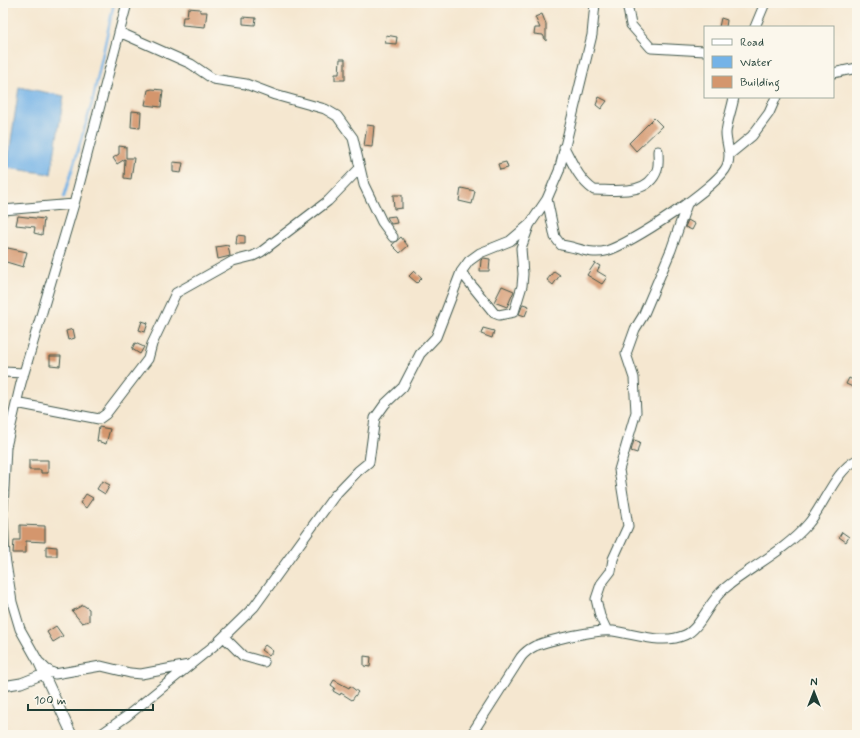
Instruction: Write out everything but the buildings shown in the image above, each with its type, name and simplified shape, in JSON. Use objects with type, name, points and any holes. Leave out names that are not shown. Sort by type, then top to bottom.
[{"type":"street","points":[[3,509],[6,447],[16,403],[74,204],[126,3]]},
{"type":"street","points":[[461,272],[494,313],[499,315],[514,312],[522,286],[523,274],[521,248],[530,224],[547,199],[559,171],[592,35],[595,3]]},
{"type":"street","points":[[627,3],[631,25],[651,48],[704,51]]},
{"type":"street","points":[[755,26],[765,3]]},
{"type":"street","points":[[119,32],[191,64],[213,79],[246,84],[331,112],[338,116],[353,138],[359,168],[372,204],[382,222],[393,237]]},
{"type":"street","points":[[834,72],[857,68]]},
{"type":"street","points":[[547,199],[558,243],[561,245],[592,252],[605,251],[618,246],[687,204],[720,176],[727,166],[730,154],[726,134],[734,98]]},
{"type":"street","points":[[730,154],[752,136],[769,113],[776,98]]},
{"type":"street","points":[[564,147],[578,173],[588,186],[594,190],[638,190],[647,185],[658,169],[658,151]]},
{"type":"street","points":[[16,403],[99,418],[106,414],[148,359],[152,344],[176,294],[233,261],[254,256],[261,252],[328,201],[359,168]]},
{"type":"street","points":[[3,210],[74,204]]},
{"type":"street","points":[[607,631],[600,616],[596,599],[601,584],[611,571],[613,559],[628,526],[619,470],[636,412],[634,378],[626,354],[635,329],[643,316],[671,250],[687,204]]},
{"type":"street","points":[[100,735],[191,665],[224,637],[254,607],[335,495],[368,462],[375,418],[385,404],[402,387],[420,354],[436,337],[461,272],[469,261],[480,253],[510,241],[530,224]]},
{"type":"street","points":[[3,372],[24,373]]},
{"type":"street","points":[[471,735],[509,673],[527,650],[536,646],[594,632],[607,631],[652,638],[674,638],[685,635],[694,628],[723,589],[794,539],[809,523],[846,468],[857,460]]},
{"type":"street","points":[[3,518],[5,557],[12,602],[20,629],[38,660],[72,735]]},
{"type":"street","points":[[224,637],[243,656],[264,662]]},
{"type":"street","points":[[38,660],[46,669],[55,674],[101,666],[141,674],[191,665]]},
{"type":"street","points":[[3,686],[21,683],[44,674]]},
{"type":"water","points":[[19,87],[64,96],[51,174],[7,168]]},
{"type":"waterway","points":[[64,197],[92,103],[114,3]]}]
